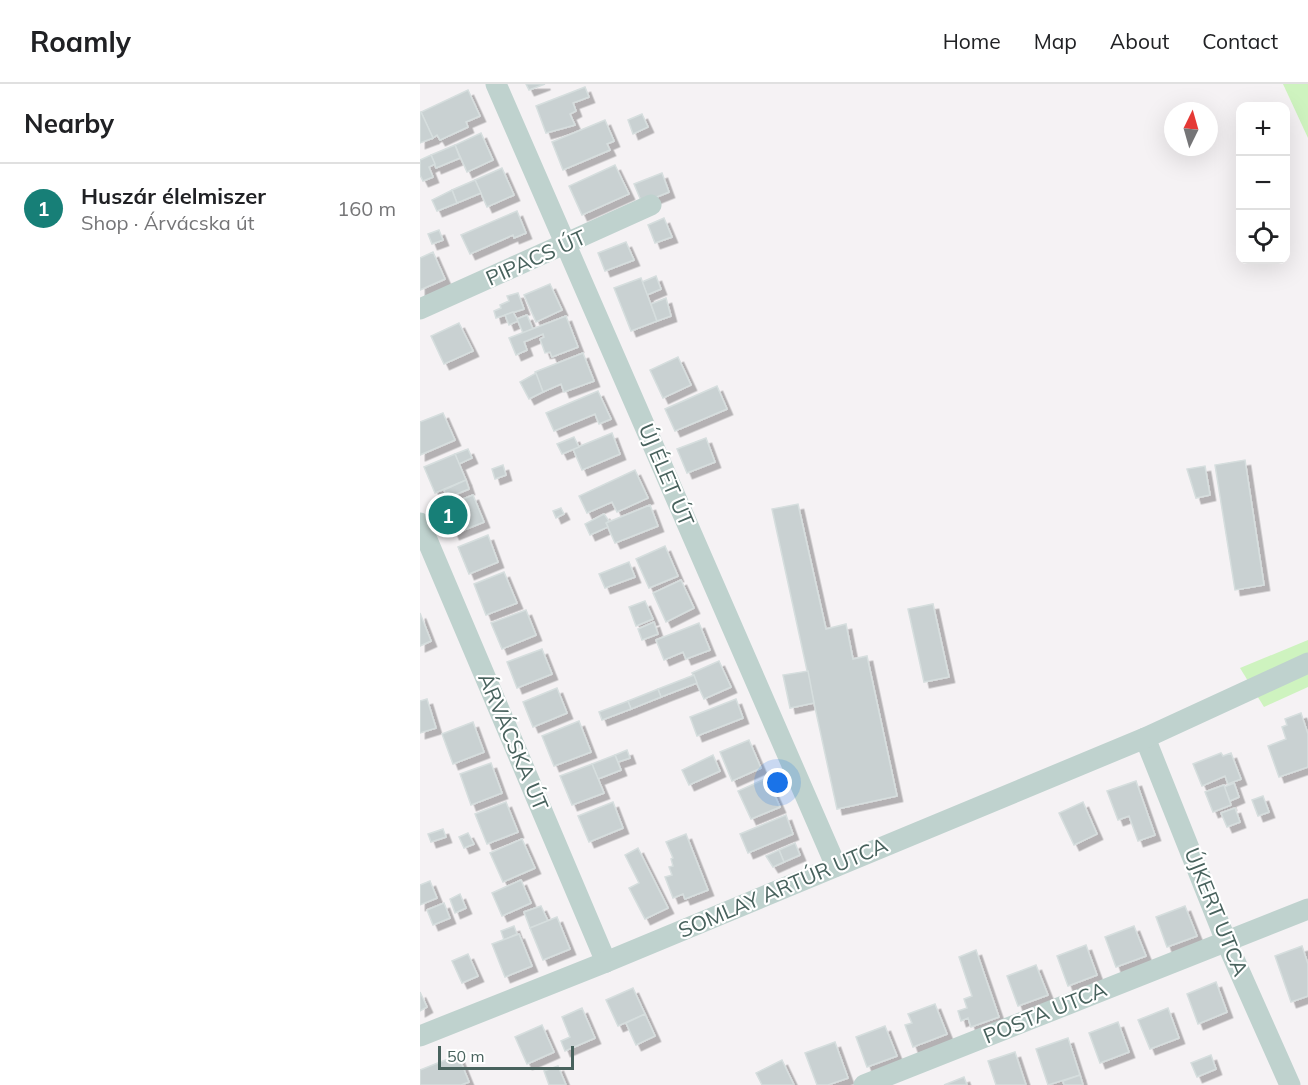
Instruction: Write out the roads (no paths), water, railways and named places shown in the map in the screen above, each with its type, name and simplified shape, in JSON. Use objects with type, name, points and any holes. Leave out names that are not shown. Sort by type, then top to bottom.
[{"type":"street","name":"ÚJ ÉLET ÚT","points":[[496,84],[836,866]]},
{"type":"street","name":"PIPACS ÚT","points":[[420,309],[651,205]]},
{"type":"street","name":"ÁRVÁCSKA ÚT","points":[[420,523],[606,962]]},
{"type":"street","name":"SOMLAY ARTÚR UTCA","points":[[420,1036],[606,962],[1145,738],[1308,663]]},
{"type":"street","name":"ÚJKERT UTCA","points":[[1145,738],[1226,941],[1290,1085]]},
{"type":"street","name":"POSTA UTCA","points":[[864,1085],[1308,909]]},
{"type":"place","name":"Huszár élelmiszer","points":[[448,515]]}]
